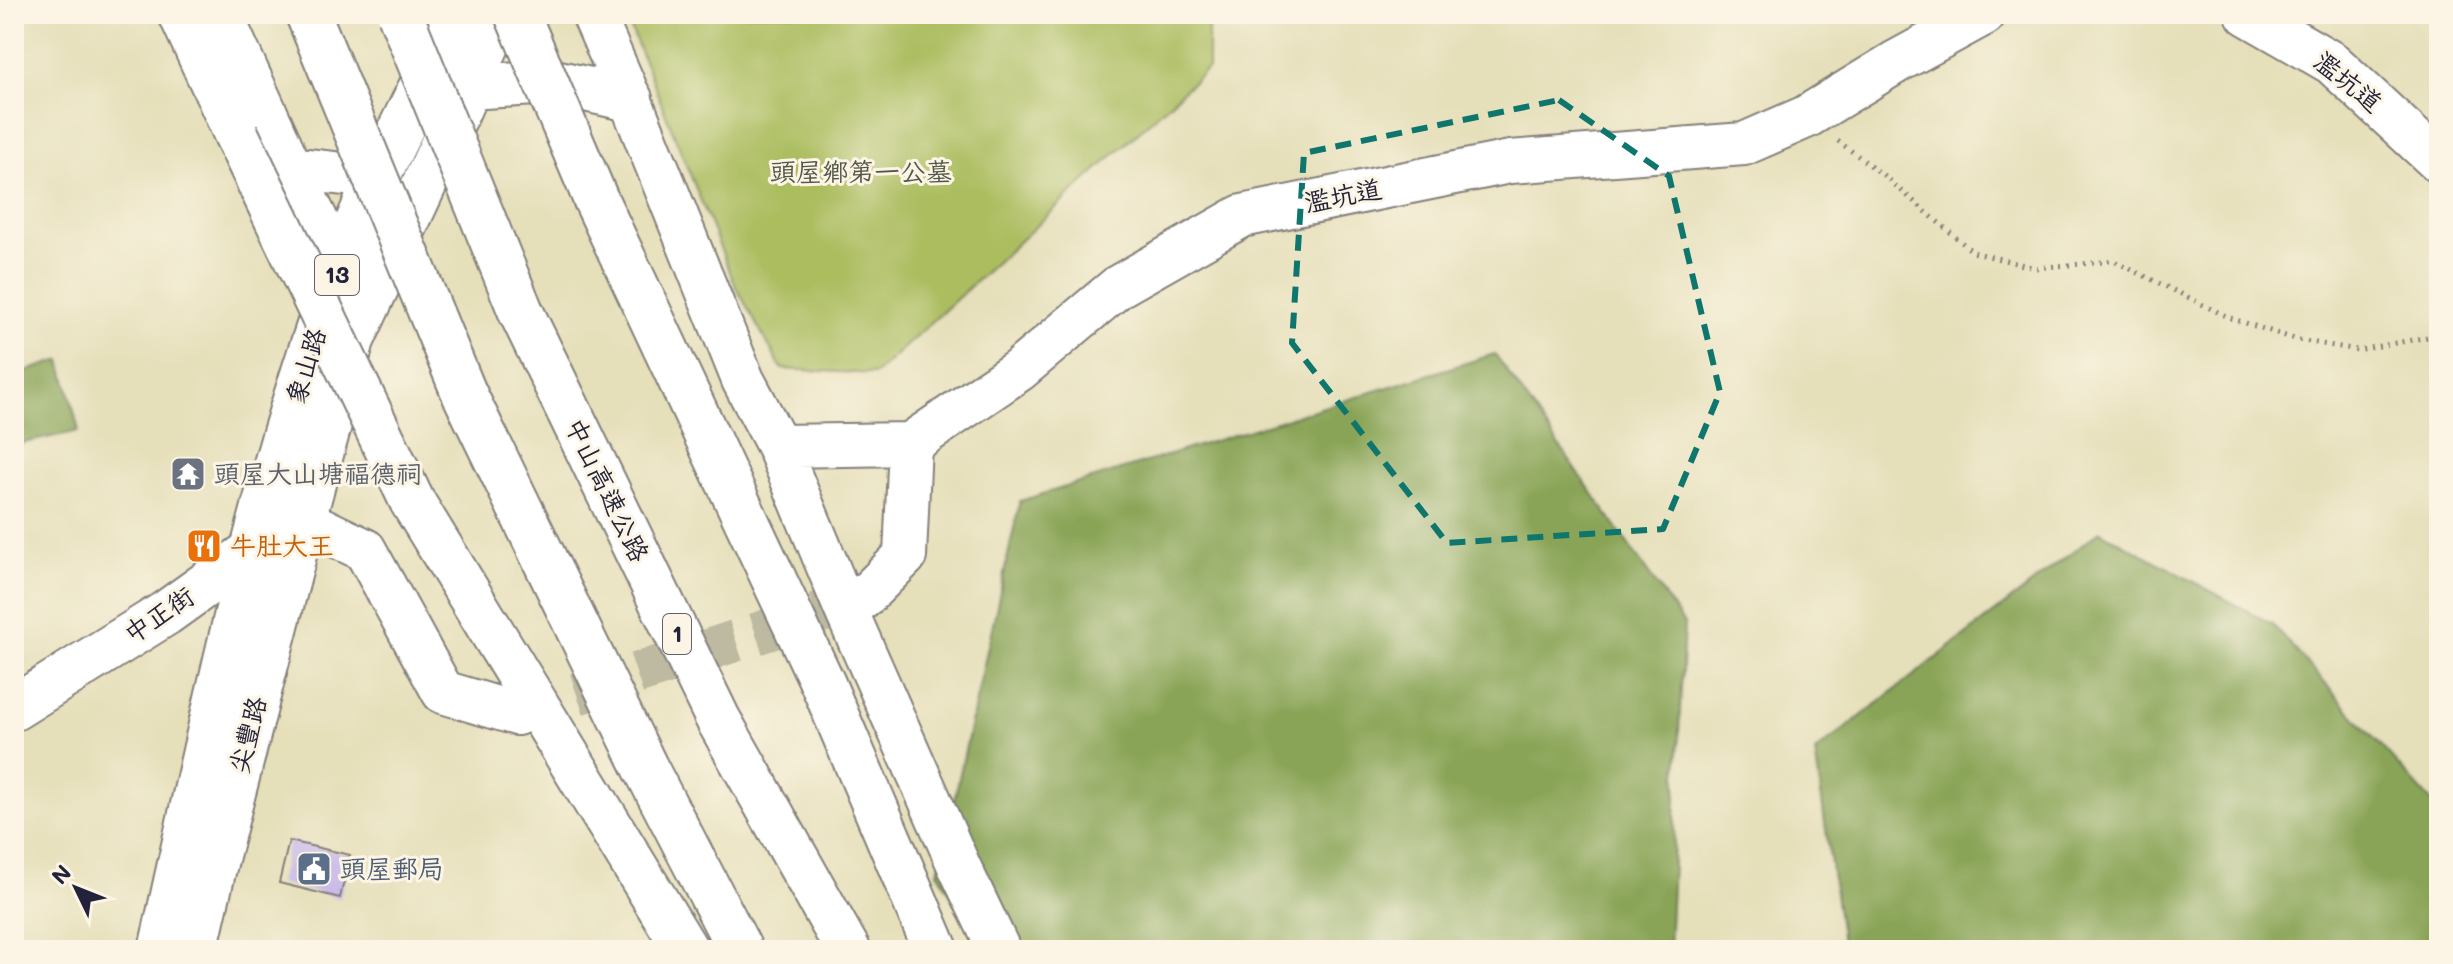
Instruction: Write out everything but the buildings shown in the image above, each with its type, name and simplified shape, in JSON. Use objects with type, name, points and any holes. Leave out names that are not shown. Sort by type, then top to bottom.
[{"type":"main road","points":[[181,14],[412,501],[686,950]]},
{"type":"main road","points":[[308,14],[464,393],[646,769],[740,950]]},
{"type":"main road","name":"中山高速公路","points":[[400,14],[521,312],[718,719],[848,950]]},
{"type":"main road","name":"象山路","points":[[251,550],[313,343],[339,268],[457,14]]},
{"type":"main road","name":"象山路","points":[[303,520],[352,340],[501,14]]},
{"type":"main road","points":[[517,14],[596,200],[823,684],[936,950]]},
{"type":"main road","points":[[467,87],[554,82],[630,99]]},
{"type":"main road","name":"中正街","points":[[14,708],[166,613],[251,550],[303,520]]},
{"type":"main road","name":"尖豐路","points":[[195,950],[303,520]]},
{"type":"main road","name":"尖豐路","points":[[161,950],[251,550]]},
{"type":"street","points":[[221,14],[291,168],[365,316]]},
{"type":"street","points":[[593,14],[743,380],[778,446],[845,608],[999,950]]},
{"type":"street","name":"濫坑道","points":[[910,444],[1019,370],[1119,286],[1242,216],[1510,162],[1744,144],[1806,117],[1896,62],[1984,14]]},
{"type":"street","name":"濫坑道","points":[[2247,14],[2332,63],[2439,162]]},
{"type":"street","points":[[291,168],[379,178]]},
{"type":"street","points":[[778,446],[910,444],[905,556],[863,598]]},
{"type":"street","points":[[303,520],[365,550],[443,692],[517,714]]},
{"type":"path","points":[[1806,117],[1882,174],[1973,252],[2035,268],[2114,261],[2230,318],[2298,340],[2358,350],[2439,335]]},
{"type":"highlighted area","points":[[1559,100],[1669,176],[1720,392],[1663,529],[1447,543],[1292,343],[1304,153]]},
{"type":"green space","name":"頭屋鄉第一公墓","points":[[625,14],[1208,14],[1208,68],[875,374],[782,369],[736,287]]},
{"type":"green space","points":[[1495,354],[1684,624],[1669,950],[986,950],[938,873],[1020,501]]},
{"type":"green space","points":[[61,360],[79,431],[14,445],[14,375]]},
{"type":"green space","points":[[2100,531],[2272,624],[2439,811],[2439,950],[1843,950],[1815,752]]},
{"type":"tunnel","points":[[517,714],[863,598]]},
{"type":"place","name":"頭屋大山塘福德祠","points":[[188,474]]},
{"type":"place","name":"牛肚大王","points":[[204,546]]},
{"type":"place","name":"頭屋郵局","points":[[314,869]]}]
